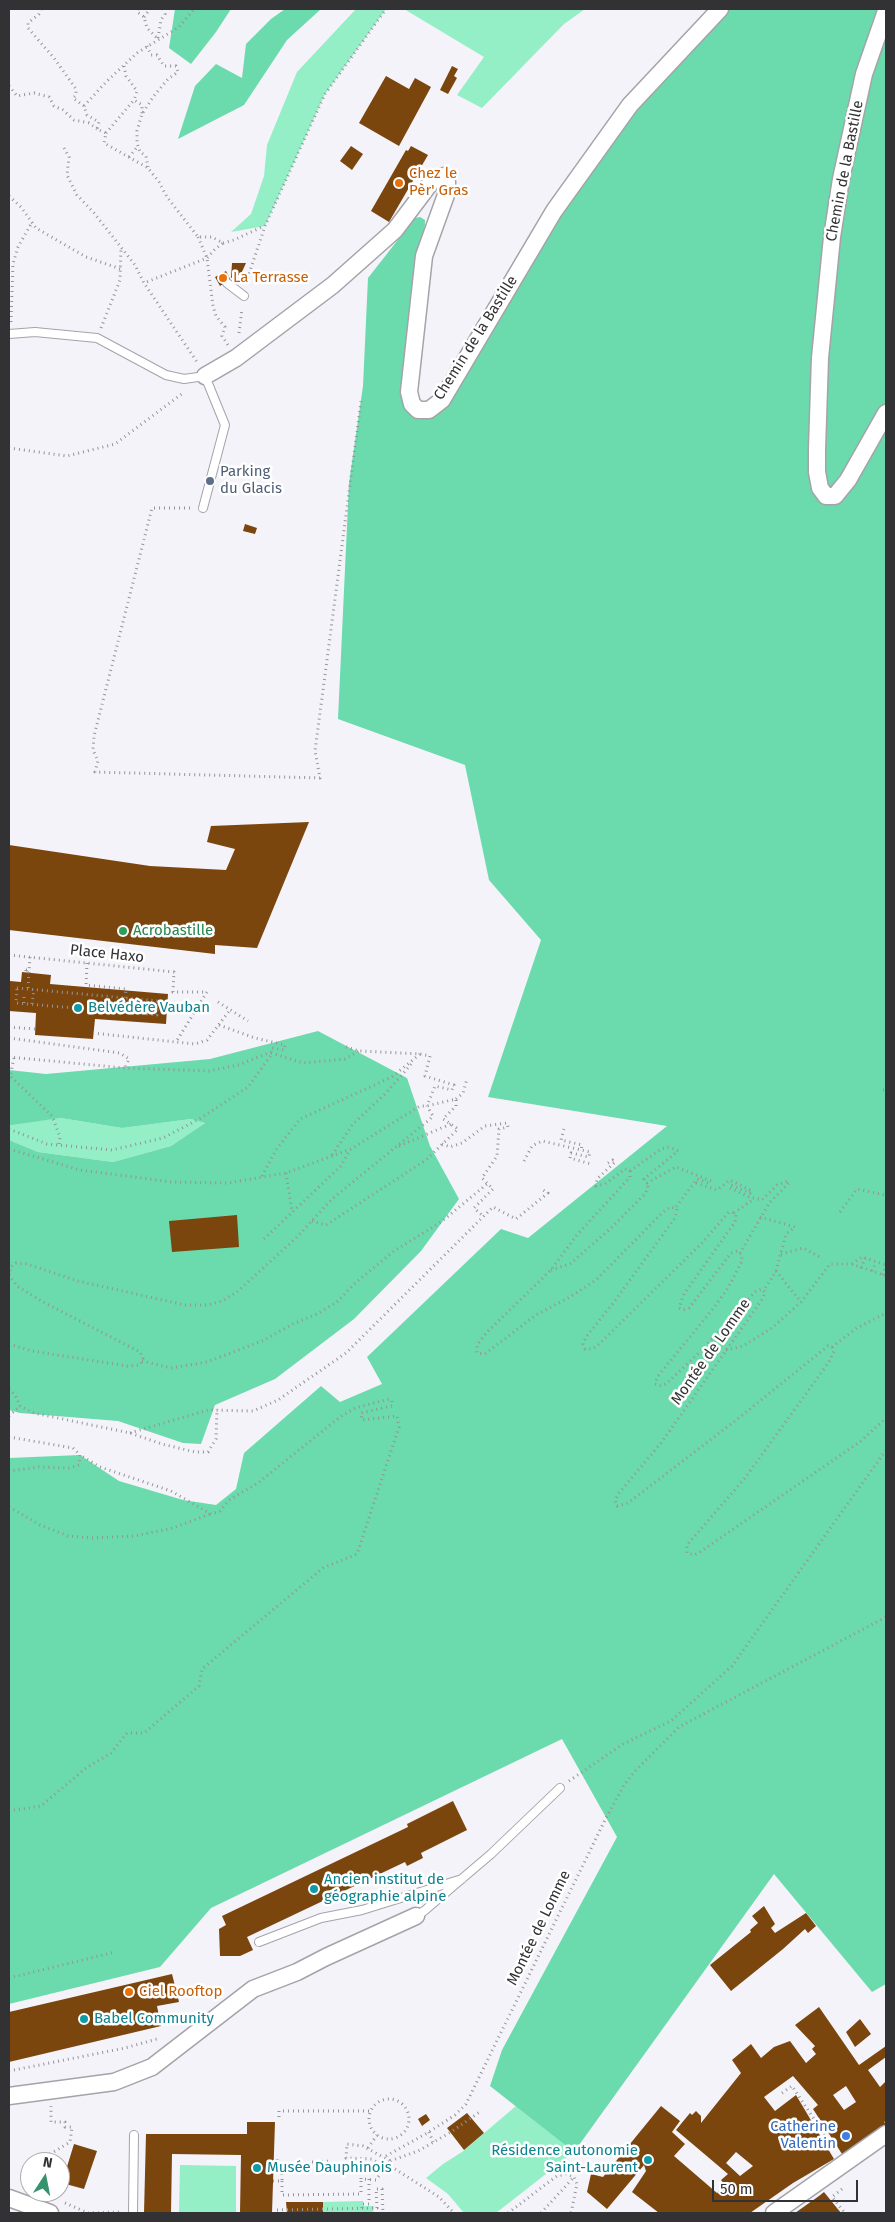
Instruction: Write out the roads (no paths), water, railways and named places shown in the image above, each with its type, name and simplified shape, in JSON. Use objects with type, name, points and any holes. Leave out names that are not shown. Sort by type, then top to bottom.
[{"type":"street","name":"Chemin de la Bastille","points":[[205,376],[236,358],[333,285],[395,230],[432,181],[444,176],[448,182],[447,192],[424,256],[409,392],[412,404],[418,410],[429,410],[442,400],[554,210],[630,104],[720,9]]},
{"type":"street","name":"Chemin de la Bastille","points":[[886,12],[864,74],[841,179],[832,238],[820,358],[817,449],[817,472],[820,488],[826,496],[834,496],[848,480],[886,414]]},
{"type":"street","points":[[9,2096],[114,2082],[152,2067],[253,1989],[297,1972],[416,1916]]},
{"type":"street","points":[[774,2213],[886,2134]]},
{"type":"street","points":[[9,2198],[53,2207]]},
{"type":"lane","points":[[227,283],[244,296]]},
{"type":"lane","name":"Chemin de la Bastille","points":[[10,333],[35,332],[97,338],[166,375],[184,379],[205,376]]},
{"type":"lane","points":[[203,508],[225,425],[205,376]]},
{"type":"lane","points":[[416,1916],[424,1912],[462,1879],[560,1788]]},
{"type":"lane","points":[[259,1942],[321,1918],[362,1910],[462,1879]]},
{"type":"lane","points":[[133,2213],[134,2135]]},
{"type":"place","name":"Chez le Pèr' Gras","points":[[399,183]]},
{"type":"place","name":"La Terrasse","points":[[223,278]]},
{"type":"place","name":"Parking du Glacis","points":[[210,481]]},
{"type":"place","name":"Acrobastille","points":[[123,931]]},
{"type":"place","name":"Belvédère Vauban","points":[[78,1008]]},
{"type":"place","name":"Ancien institut de géographie alpine","points":[[314,1889]]},
{"type":"place","name":"Ciel Rooftop","points":[[129,1992]]},
{"type":"place","name":"Babel Community","points":[[84,2019]]},
{"type":"place","name":"Catherine Valentin","points":[[846,2136]]},
{"type":"place","name":"Résidence autonomie Saint-Laurent","points":[[648,2160]]},
{"type":"place","name":"Musée Dauphinois","points":[[257,2168]]}]
